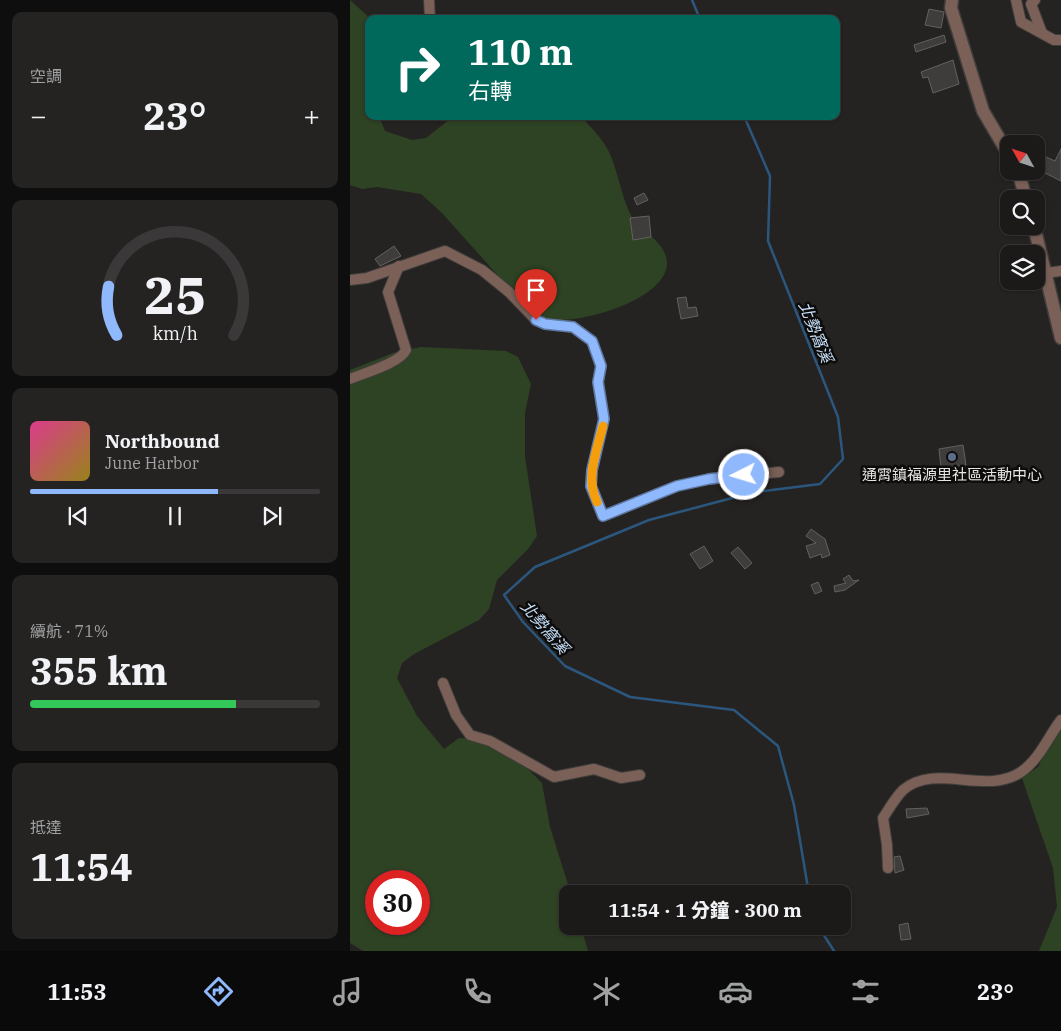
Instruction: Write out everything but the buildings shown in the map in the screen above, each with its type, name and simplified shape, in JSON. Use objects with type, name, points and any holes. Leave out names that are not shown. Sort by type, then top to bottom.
[{"type":"street","points":[[428,0],[430,15]]},
{"type":"street","points":[[952,0],[951,8],[983,111],[1000,140]]},
{"type":"street","points":[[1016,0],[1020,22],[1059,42]]},
{"type":"street","points":[[1035,0],[1032,4],[1042,33]]},
{"type":"street","points":[[1036,235],[1061,338]]},
{"type":"street","points":[[350,280],[367,278],[445,250],[482,270],[510,292],[536,320],[545,324],[573,327],[592,341],[601,366],[598,382],[604,419],[592,470],[591,486],[603,516],[677,486],[709,479],[780,472]]},
{"type":"street","points":[[350,379],[404,354],[406,344],[388,292],[398,266]]},
{"type":"street","points":[[1046,273],[1061,271]]},
{"type":"street","points":[[443,683],[456,715],[470,735],[490,741],[554,777],[594,769],[621,778],[640,774]]},
{"type":"street","points":[[888,868],[883,818],[902,791],[915,783],[940,778],[976,783],[1006,779],[1021,772],[1035,759],[1061,720]]},
{"type":"green space","points":[[350,0],[367,15],[365,15],[365,120],[381,120],[385,131],[412,140],[426,138],[449,120],[584,120],[609,152],[630,214],[655,239],[663,250],[667,264],[663,277],[651,289],[635,300],[615,309],[573,319],[555,320],[541,318],[528,309],[442,213],[421,194],[377,187],[362,189],[350,185]]},
{"type":"green space","points":[[421,347],[506,351],[518,357],[531,384],[525,413],[525,457],[537,536],[528,549],[497,580],[489,609],[479,620],[414,654],[402,663],[397,678],[417,716],[444,749],[459,738],[487,740],[523,764],[542,783],[550,827],[568,885],[559,885],[559,935],[584,935],[588,951],[363,951],[350,943],[350,370],[393,353]]},
{"type":"green space","points":[[1061,730],[1061,951],[1039,951],[1057,907],[1053,868],[1022,778],[1038,767],[1052,741]]},
{"type":"waterway","name":"北勢窩溪","points":[[692,0],[698,15]]},
{"type":"waterway","name":"北勢窩溪","points":[[746,120],[770,176],[768,241],[838,417],[843,459],[820,484],[755,492],[649,520],[535,567],[504,595],[523,622],[565,666],[630,697],[734,710],[778,746],[794,805],[807,885]]},
{"type":"waterway","name":"北勢窩溪","points":[[824,935],[834,951]]},
{"type":"slow traffic","points":[[597,502],[591,486],[592,470],[603,426]]},
{"type":"place","name":"通霄鎮福源里社區活動中心","points":[[952,457]]},
{"type":"route","points":[[536,320],[545,324],[573,327],[592,341],[601,366],[598,382],[604,419],[592,470],[591,486],[603,516],[677,486],[709,479],[744,475]]}]
